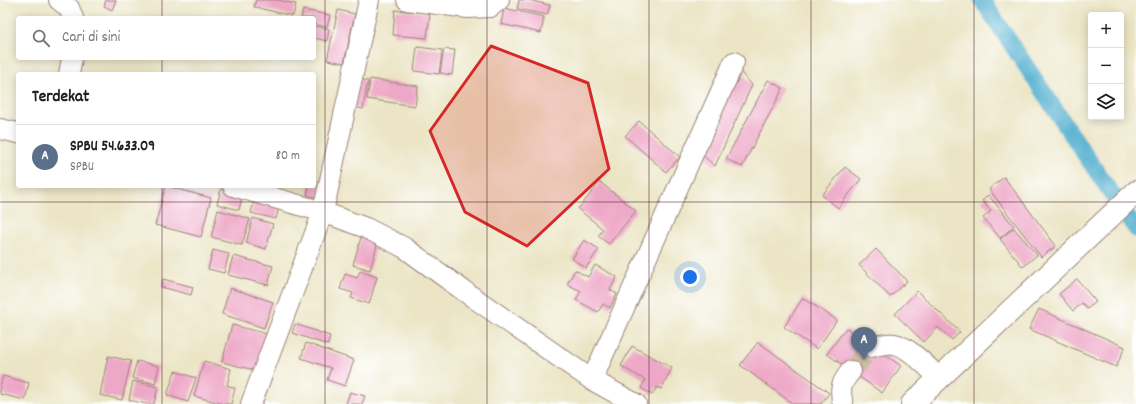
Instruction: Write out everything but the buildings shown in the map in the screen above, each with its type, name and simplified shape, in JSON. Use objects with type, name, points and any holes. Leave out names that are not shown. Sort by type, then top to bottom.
[{"type":"main road","points":[[912,404],[1136,192]]},
{"type":"street","points":[[59,0],[68,8],[72,16]]},
{"type":"street","points":[[251,404],[323,212],[369,0]]},
{"type":"street","points":[[407,0],[468,8],[490,7],[499,0]]},
{"type":"street","points":[[69,72],[72,60]]},
{"type":"street","points":[[592,380],[734,62]]},
{"type":"street","points":[[0,129],[16,132]]},
{"type":"street","points":[[240,188],[323,212],[366,228],[405,248],[592,380],[636,404]]},
{"type":"street","points":[[872,347],[884,344],[895,344],[906,349],[916,356],[939,378]]},
{"type":"street","points":[[843,404],[841,385],[851,371]]},
{"type":"highlighted area","points":[[491,46],[588,83],[609,169],[527,246],[465,212],[430,131]]},
{"type":"waterway","points":[[982,0],[1136,229]]},
{"type":"tunnel","points":[[851,371],[872,347]]},
{"type":"place","name":"SPBU 54.633.09","points":[[864,360]]}]
